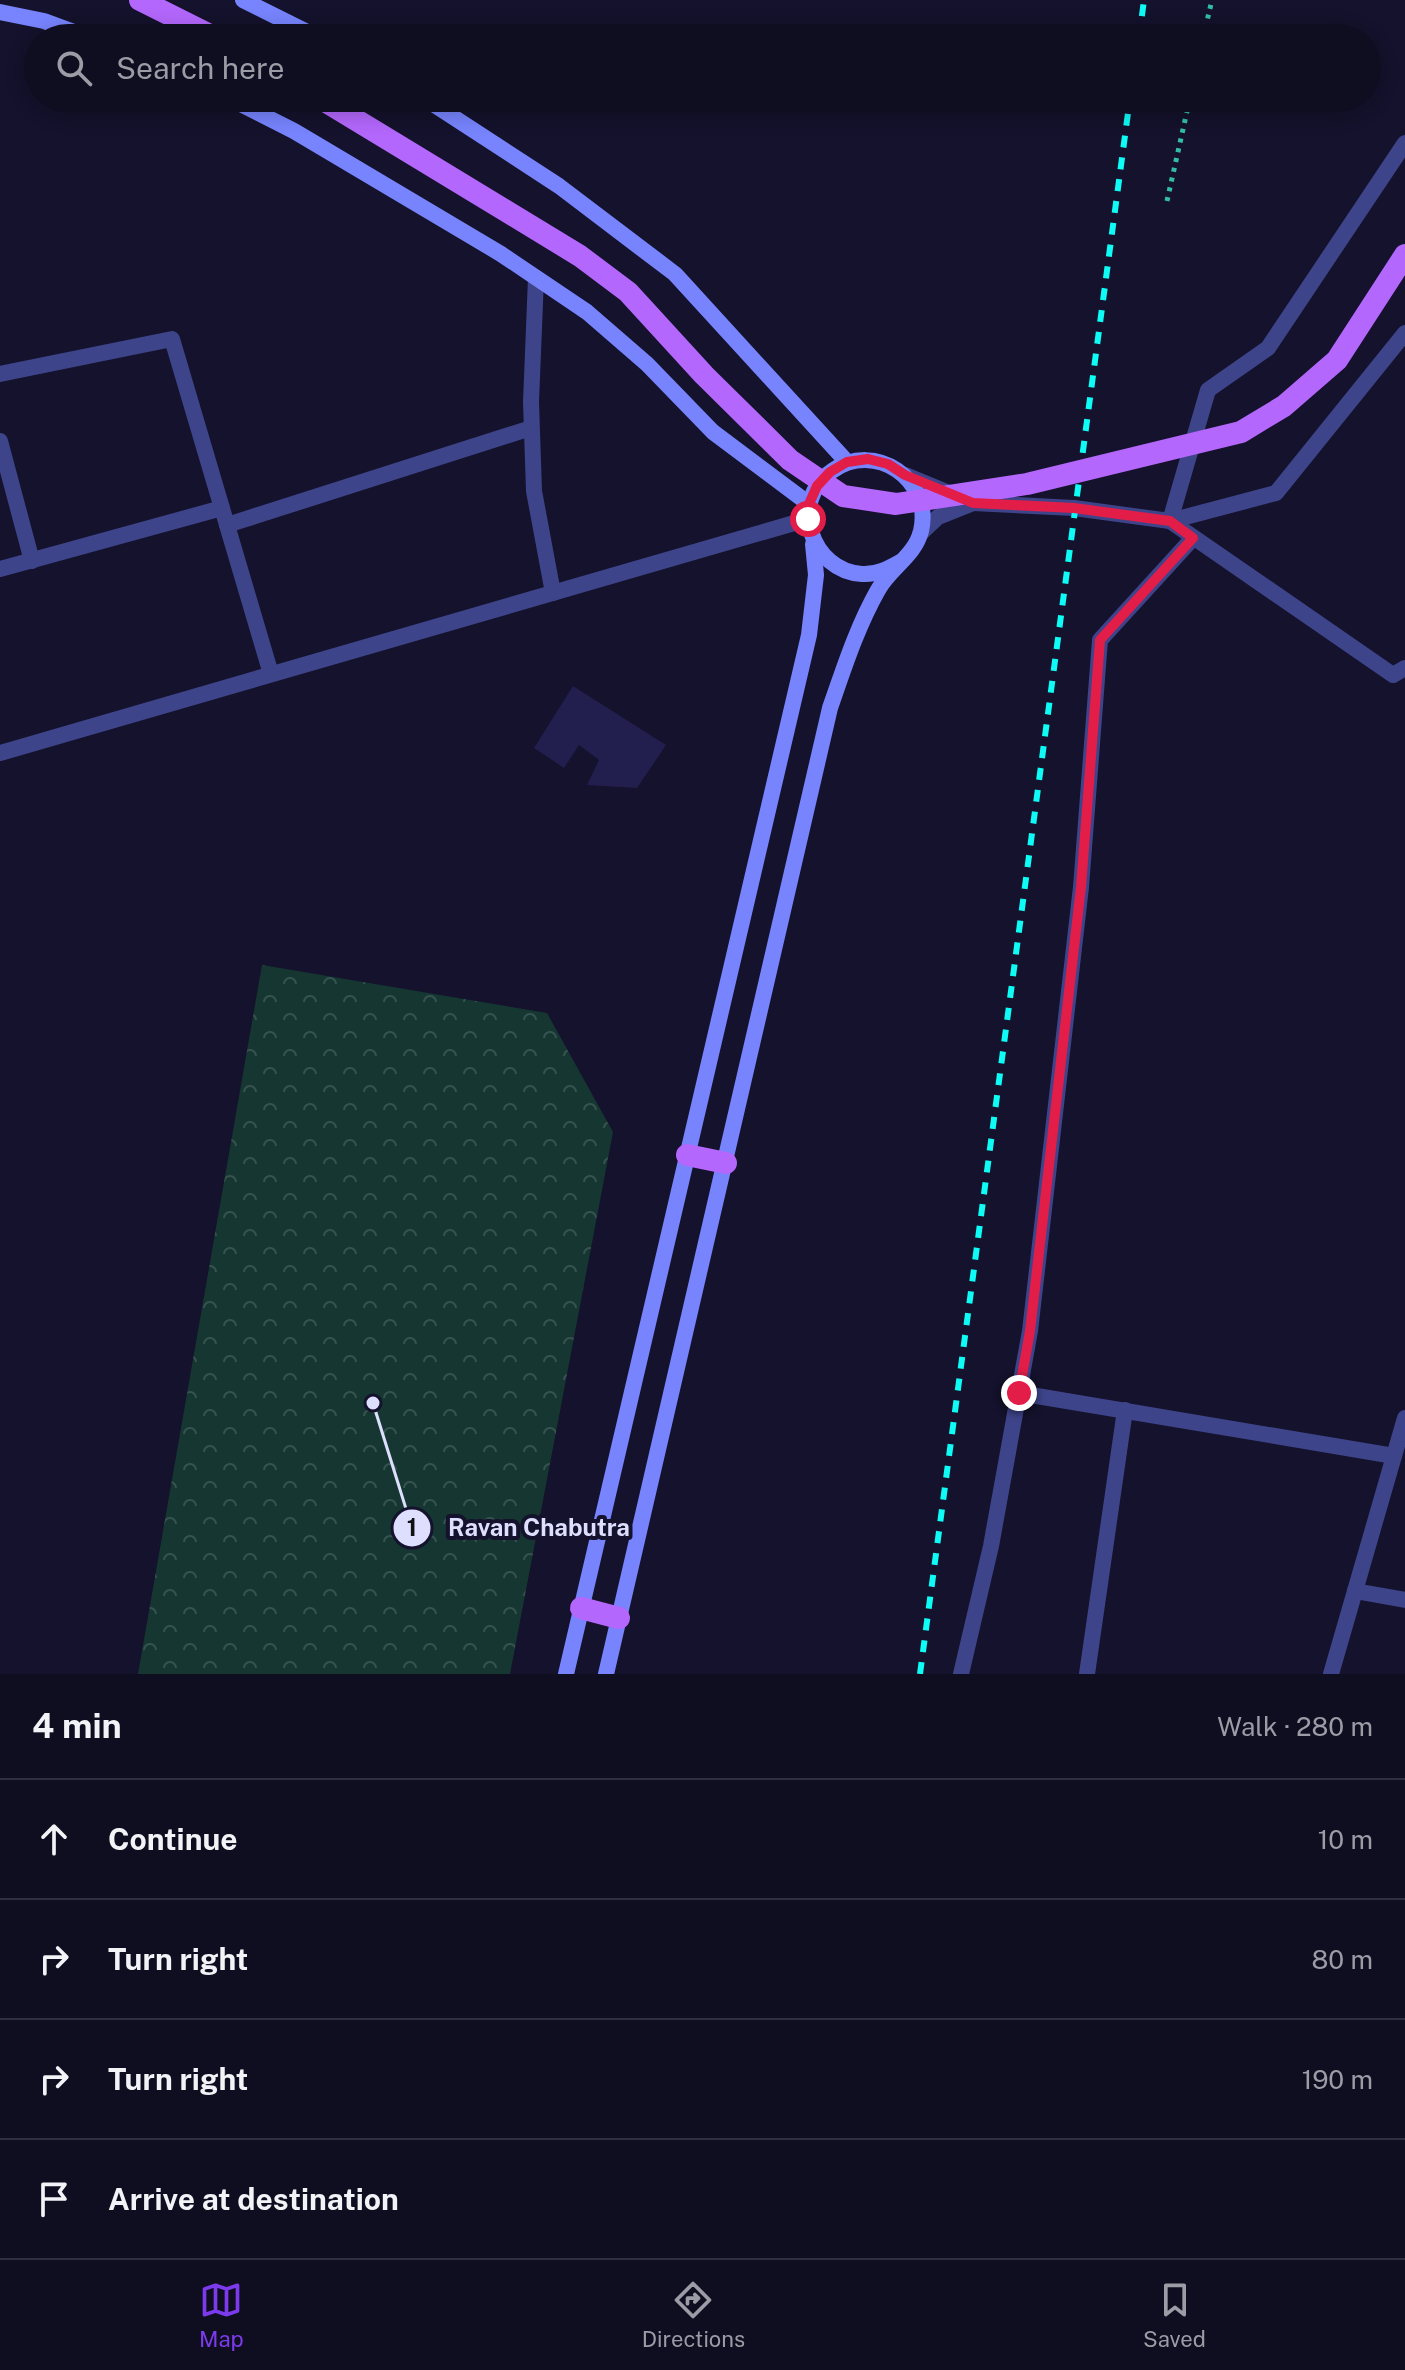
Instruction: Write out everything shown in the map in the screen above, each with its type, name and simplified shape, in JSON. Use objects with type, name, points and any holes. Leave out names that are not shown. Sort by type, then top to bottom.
[{"type":"main road","points":[[140,0],[188,24]]},
{"type":"main road","points":[[243,0],[296,24]]},
{"type":"main road","points":[[0,12],[52,24]]},
{"type":"main road","points":[[257,112],[294,131],[587,312],[647,364],[713,432],[808,512]]},
{"type":"main road","points":[[343,112],[580,256],[628,292],[704,375],[790,460],[843,496],[896,504],[1027,484],[1241,432],[1284,406],[1337,360],[1405,255]]},
{"type":"main road","points":[[445,112],[559,186],[675,274],[847,462]]},
{"type":"main road","points":[[566,1674],[809,635],[816,575],[808,512],[817,486],[823,479],[847,462],[868,459],[888,464],[905,475],[915,488],[922,503],[920,534],[914,549],[880,586],[856,634],[830,708],[606,1674]]},
{"type":"main road","points":[[812,539],[824,557],[842,569],[863,574],[884,571],[902,561]]},
{"type":"main road","points":[[687,1155],[726,1163]]},
{"type":"main road","points":[[581,1608],[619,1618]]},
{"type":"street","points":[[1170,521],[1208,390],[1268,348],[1405,143]]},
{"type":"street","points":[[536,278],[531,428],[534,491],[553,593]]},
{"type":"street","points":[[905,475],[973,503],[1074,508],[1170,521],[1276,493],[1405,333]]},
{"type":"street","points":[[0,374],[172,339],[271,674]]},
{"type":"street","points":[[227,525],[531,428]]},
{"type":"street","points":[[0,441],[32,561]]},
{"type":"street","points":[[920,534],[938,517],[973,503]]},
{"type":"street","points":[[0,569],[222,508]]},
{"type":"street","points":[[0,753],[553,593],[808,512]]},
{"type":"street","points":[[1170,521],[1401,675]]},
{"type":"street","points":[[961,1674],[991,1546],[1030,1331],[1081,887],[1100,640],[1193,538]]},
{"type":"street","points":[[1019,1393],[1394,1456]]},
{"type":"street","points":[[1087,1674],[1125,1410]]},
{"type":"street","points":[[1331,1674],[1405,1418]]},
{"type":"street","points":[[1355,1591],[1405,1600]]},
{"type":"path","points":[[1206,24],[1212,0]]},
{"type":"path","points":[[1167,201],[1187,112]]},
{"type":"green space","points":[[262,965],[547,1013],[613,1132],[510,1674],[138,1674]]},
{"type":"building","points":[[573,686],[666,745],[637,788],[587,785],[599,760],[579,745],[564,768],[534,748]]},
{"type":"railway","points":[[1141,24],[1144,0]]},
{"type":"railway","points":[[920,1674],[1128,112]]},
{"type":"place","name":"Ravan Chabutra","points":[[373,1403]]},
{"type":"route","points":[[808,519],[809,504],[817,486],[830,472],[847,462],[868,459],[888,464],[905,475],[973,503],[1074,508],[1170,521],[1193,538],[1100,640],[1081,887],[1030,1331],[1019,1393]]}]
